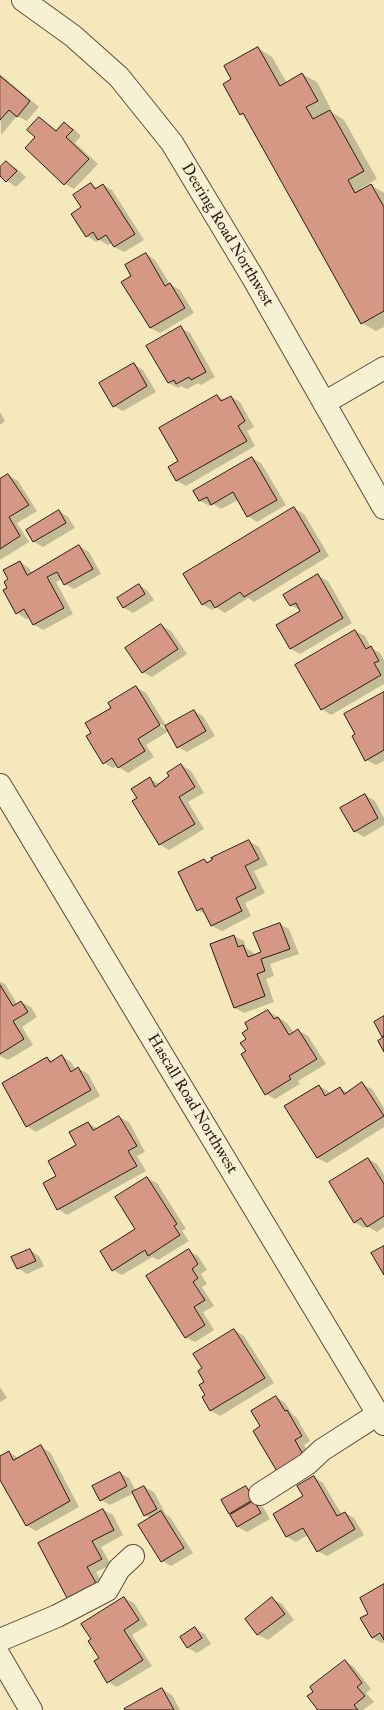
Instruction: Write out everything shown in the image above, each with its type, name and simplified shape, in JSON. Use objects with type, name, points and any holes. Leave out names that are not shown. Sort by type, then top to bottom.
[{"type":"street","name":"Deering Road Northwest","points":[[23,0],[73,36],[119,77],[172,143],[252,276],[384,508]]},
{"type":"street","points":[[324,403],[384,368]]},
{"type":"street","name":"Hascall Road Northwest","points":[[0,785],[381,1419]]},
{"type":"street","points":[[260,1494],[307,1464],[322,1450],[381,1419]]},
{"type":"street","points":[[0,1640],[57,1616],[107,1590],[119,1569],[133,1556]]},
{"type":"street","points":[[0,1658],[31,1710]]},
{"type":"building","points":[[258,47],[280,86],[302,73],[318,101],[306,107],[313,119],[330,110],[364,171],[348,180],[355,193],[371,184],[384,207],[384,311],[361,324],[243,113],[240,115],[223,84],[231,79],[224,66]]},
{"type":"building","points":[[0,76],[30,101],[17,117],[9,110],[0,120]]},
{"type":"building","points":[[39,117],[56,131],[64,122],[73,130],[66,137],[89,159],[64,185],[25,148],[35,137],[27,130]]},
{"type":"building","points":[[6,161],[17,171],[6,182],[0,176],[0,167]]},
{"type":"building","points":[[91,183],[95,189],[103,184],[135,234],[114,247],[106,235],[98,240],[93,232],[86,237],[71,214],[81,207],[73,195]]},
{"type":"building","points":[[146,253],[165,286],[170,283],[185,308],[150,328],[121,282],[131,276],[125,265]]},
{"type":"building","points":[[181,326],[206,372],[191,380],[189,377],[176,384],[174,380],[168,383],[146,346]]},
{"type":"building","points":[[134,363],[147,386],[113,407],[99,383]]},
{"type":"building","points":[[217,395],[221,401],[231,396],[245,421],[238,426],[247,441],[176,481],[168,467],[178,461],[159,428]]},
{"type":"building","points":[[252,457],[277,500],[247,517],[233,492],[211,505],[207,497],[199,501],[193,491]]},
{"type":"building","points":[[8,474],[29,505],[9,517],[20,536],[0,549],[0,479]]},
{"type":"building","points":[[294,507],[320,551],[244,597],[240,592],[215,608],[210,600],[202,605],[183,574]]},
{"type":"building","points":[[59,510],[66,523],[33,542],[26,530]]},
{"type":"building","points":[[79,545],[93,569],[64,585],[57,572],[47,577],[64,608],[33,625],[24,609],[16,614],[3,590],[7,588],[4,582],[8,579],[3,570],[20,561],[27,575]]},
{"type":"building","points":[[318,574],[343,618],[290,649],[276,625],[300,611],[296,603],[290,606],[283,595]]},
{"type":"building","points":[[139,584],[145,594],[123,608],[117,598]]},
{"type":"building","points":[[161,624],[178,649],[142,673],[125,648]]},
{"type":"building","points":[[355,630],[366,649],[371,646],[379,661],[374,663],[381,675],[321,710],[295,665]]},
{"type":"building","points":[[136,686],[160,725],[138,739],[145,751],[118,768],[112,758],[103,764],[86,736],[91,733],[85,723],[111,708],[108,703]]},
{"type":"building","points":[[384,692],[384,750],[365,761],[352,736],[355,734],[344,714]]},
{"type":"building","points":[[194,710],[206,731],[177,748],[165,726]]},
{"type":"building","points":[[181,764],[195,787],[179,797],[195,824],[159,845],[132,801],[137,798],[131,789],[150,777],[155,787],[169,776],[167,773]]},
{"type":"building","points":[[365,794],[378,818],[354,832],[340,808]]},
{"type":"building","points":[[249,840],[259,859],[245,866],[256,888],[236,898],[242,911],[211,926],[202,908],[197,911],[178,872],[204,859],[207,863],[213,859],[211,858]]},
{"type":"building","points":[[280,923],[290,949],[261,959],[265,971],[257,974],[265,996],[234,1008],[210,944],[234,935],[238,947],[243,945],[248,957],[261,952],[253,933]]},
{"type":"building","points":[[0,985],[13,1006],[21,1001],[28,1012],[13,1021],[24,1039],[0,1054]]},
{"type":"building","points":[[268,1010],[274,1019],[278,1017],[289,1035],[298,1029],[317,1059],[289,1076],[291,1079],[265,1095],[241,1054],[246,1051],[240,1043],[246,1039],[242,1033],[248,1029],[245,1023]]},
{"type":"building","points":[[384,1016],[384,1036],[382,1037],[374,1022]]},
{"type":"building","points":[[384,1037],[384,1052],[378,1041]]},
{"type":"building","points":[[62,1055],[71,1072],[78,1067],[91,1090],[26,1127],[2,1083],[47,1057],[50,1062]]},
{"type":"building","points":[[362,1082],[384,1116],[317,1158],[284,1106],[319,1085],[325,1096],[340,1087],[344,1094]]},
{"type":"building","points":[[119,1116],[137,1146],[128,1151],[137,1166],[57,1210],[43,1183],[56,1176],[48,1161],[76,1145],[69,1132],[88,1122],[93,1130]]},
{"type":"building","points":[[368,1158],[384,1184],[384,1216],[367,1227],[361,1218],[354,1223],[329,1182]]},
{"type":"building","points":[[147,1177],[177,1224],[174,1226],[180,1235],[148,1256],[145,1250],[112,1271],[100,1251],[135,1229],[115,1197]]},
{"type":"building","points":[[384,1246],[384,1275],[371,1253]]},
{"type":"building","points":[[30,1249],[36,1261],[17,1269],[11,1257]]},
{"type":"building","points":[[189,1249],[198,1264],[192,1269],[198,1278],[193,1282],[205,1300],[194,1307],[205,1325],[185,1338],[146,1276]]},
{"type":"building","points":[[234,1329],[265,1378],[210,1411],[202,1397],[205,1395],[199,1385],[204,1382],[198,1371],[202,1368],[193,1354]]},
{"type":"building","points":[[276,1396],[285,1411],[287,1410],[302,1436],[295,1440],[305,1458],[278,1473],[253,1431],[260,1426],[251,1411]]},
{"type":"building","points":[[41,1445],[70,1501],[26,1526],[0,1480],[0,1456],[9,1451],[13,1460]]},
{"type":"building","points":[[120,1472],[127,1486],[100,1501],[92,1486]]},
{"type":"building","points":[[314,1476],[337,1516],[345,1512],[355,1529],[317,1552],[303,1528],[286,1537],[273,1514],[303,1496],[297,1486]]},
{"type":"building","points":[[144,1486],[157,1509],[144,1516],[132,1492]]},
{"type":"building","points":[[246,1486],[254,1499],[229,1514],[221,1500]]},
{"type":"building","points":[[254,1501],[261,1513],[237,1527],[230,1515]]},
{"type":"building","points":[[103,1509],[114,1530],[92,1541],[102,1559],[87,1567],[96,1583],[67,1598],[38,1543]]},
{"type":"building","points":[[161,1511],[184,1548],[161,1562],[138,1525]]},
{"type":"building","points":[[384,1584],[384,1640],[380,1633],[372,1638],[360,1618],[368,1614],[360,1598]]},
{"type":"building","points":[[124,1597],[139,1620],[124,1630],[143,1660],[107,1683],[94,1661],[99,1658],[88,1641],[91,1639],[81,1624]]},
{"type":"building","points":[[272,1597],[285,1614],[257,1635],[245,1619]]},
{"type":"building","points":[[195,1627],[202,1638],[187,1648],[180,1637]]},
{"type":"building","points":[[345,1660],[362,1683],[357,1687],[365,1696],[354,1705],[358,1710],[317,1710],[307,1696],[313,1692],[310,1687]]},
{"type":"building","points":[[162,1688],[174,1710],[124,1709]]}]
